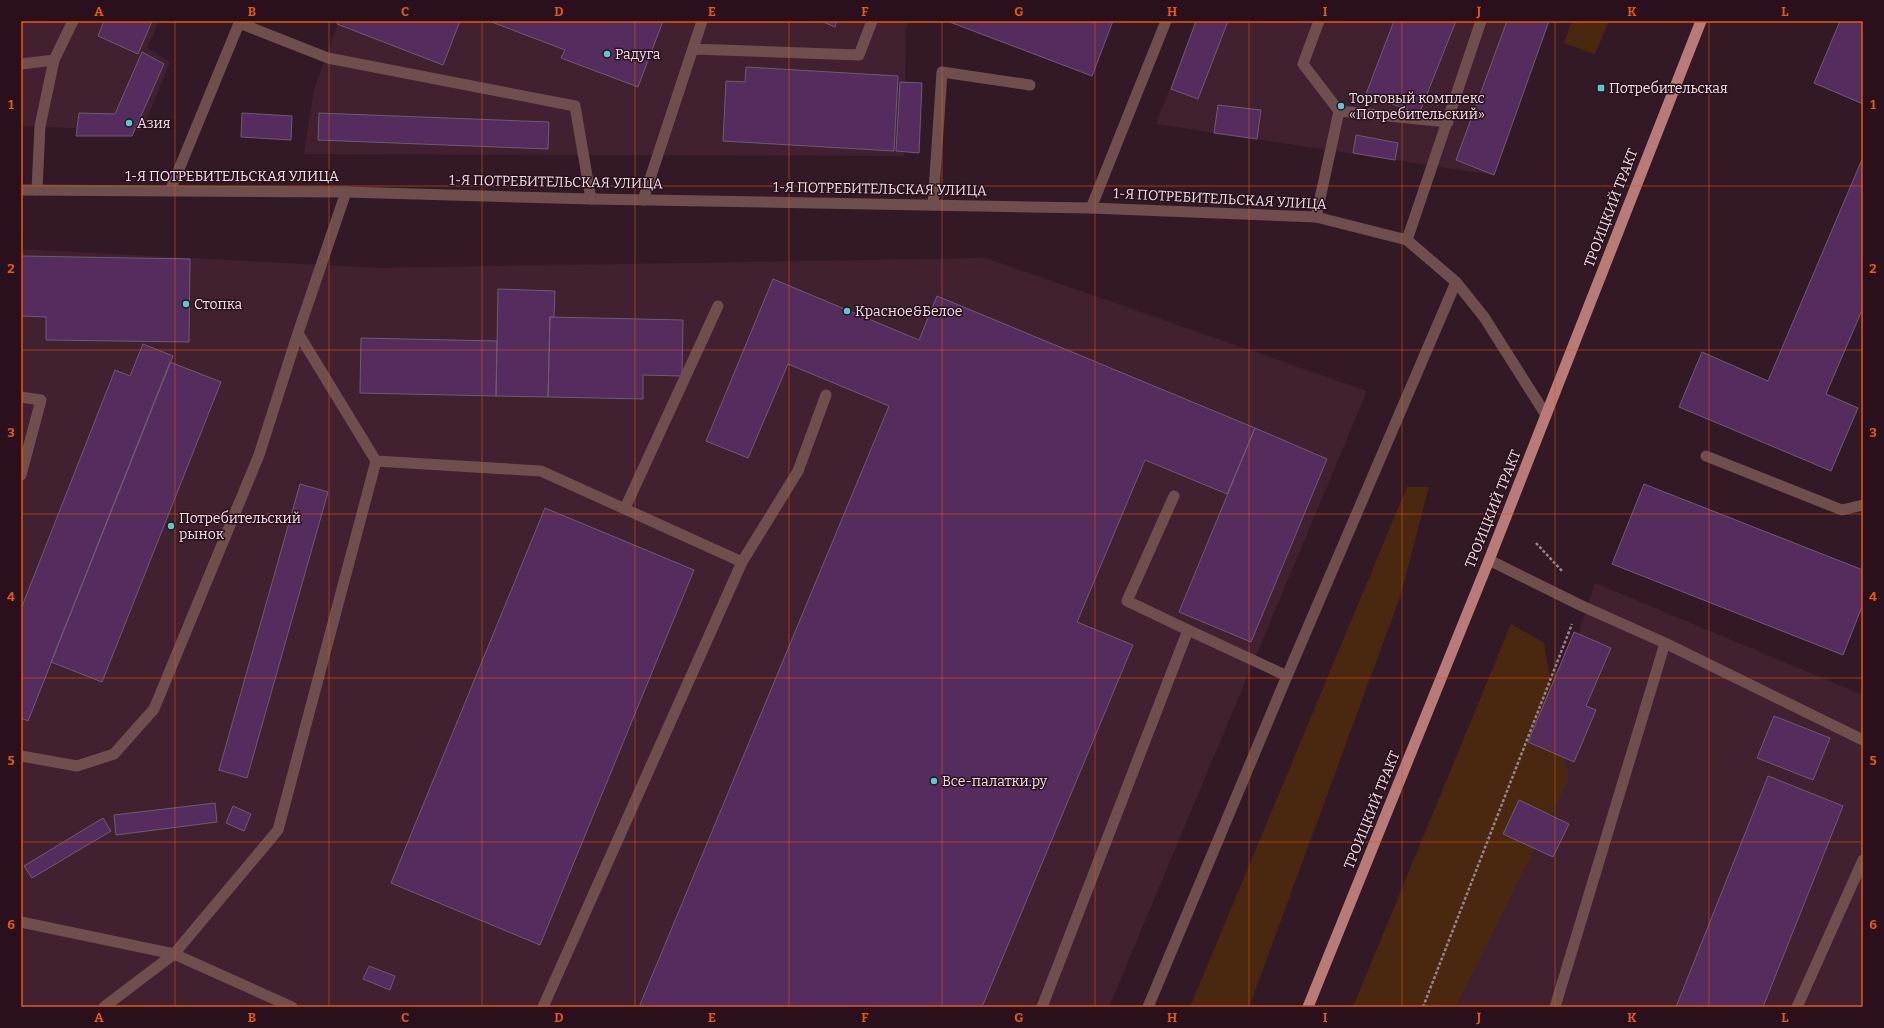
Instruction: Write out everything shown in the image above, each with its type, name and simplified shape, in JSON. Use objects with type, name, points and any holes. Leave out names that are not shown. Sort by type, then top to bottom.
[{"type":"main road","name":"ТРОИЦКИЙ ТРАКТ","points":[[1308,1007],[1489,560],[1701,21]]},
{"type":"street","points":[[37,190],[40,126],[54,60],[73,21]]},
{"type":"street","points":[[642,200],[702,21]]},
{"type":"street","points":[[693,49],[858,55],[872,21]]},
{"type":"street","name":"1-Я ПОТРЕБИТЕЛЬСКАЯ УЛИЦА","points":[[1091,208],[1166,21]]},
{"type":"street","points":[[1319,21],[1303,64],[1339,111],[1448,122]]},
{"type":"street","points":[[1407,240],[1481,21]]},
{"type":"street","points":[[170,191],[239,22],[328,58],[575,106],[591,199]]},
{"type":"street","points":[[21,64],[54,60]]},
{"type":"street","points":[[933,205],[942,72],[1030,85]]},
{"type":"street","points":[[1316,217],[1339,111]]},
{"type":"street","name":"1-Я ПОТРЕБИТЕЛЬСКАЯ УЛИЦА","points":[[21,190],[346,192],[591,199],[1091,208],[1316,217],[1407,240],[1456,282],[1484,317],[1546,415]]},
{"type":"street","points":[[21,756],[77,766],[114,754],[154,708],[259,455],[346,192]]},
{"type":"street","points":[[1148,1007],[1286,676],[1456,282]]},
{"type":"street","points":[[625,508],[718,306]]},
{"type":"street","points":[[104,1007],[174,954],[278,830],[376,461],[298,334]]},
{"type":"street","points":[[543,1007],[742,562],[798,471],[826,395]]},
{"type":"street","points":[[21,397],[41,400],[21,475]]},
{"type":"street","points":[[1706,456],[1842,510],[1863,505]]},
{"type":"street","points":[[376,461],[541,471],[742,562]]},
{"type":"street","points":[[1174,496],[1127,601],[1286,676]]},
{"type":"street","points":[[1489,560],[1580,605],[1665,643],[1863,740]]},
{"type":"street","points":[[1042,1007],[1188,630]]},
{"type":"street","points":[[1556,1007],[1665,643]]},
{"type":"street","points":[[1797,1007],[1863,860]]},
{"type":"street","points":[[21,922],[174,954],[292,1007]]},
{"type":"path","points":[[1423,1007],[1580,605],[1577,587],[1536,543]]},
{"type":"shaded area","points":[[21,21],[159,21],[147,48],[170,62],[142,131],[21,126]]},
{"type":"shaded area","points":[[339,21],[909,21],[906,28],[904,156],[304,154],[314,89]]},
{"type":"shaded area","name":"Торговый комплекс «Потребительский»","points":[[1196,21],[1549,21],[1494,175],[1156,124]]},
{"type":"shaded area","points":[[1572,21],[1609,21],[1595,54],[1564,43]]},
{"type":"shaded area","points":[[21,249],[379,268],[986,258],[1367,391],[1109,1007],[21,1007]]},
{"type":"shaded area","points":[[1407,487],[1429,487],[1400,597],[1249,1007],[1190,1007]]},
{"type":"shaded area","points":[[1595,583],[1863,695],[1863,1007],[1457,1007]]},
{"type":"shaded area","points":[[1511,624],[1544,643],[1568,781],[1456,1007],[1353,1007]]},
{"type":"building","points":[[104,21],[152,21],[138,54],[98,36]]},
{"type":"building","points":[[338,21],[460,21],[443,65],[337,24]]},
{"type":"building","name":"Радуга","points":[[489,21],[663,21],[638,87],[561,58],[565,50]]},
{"type":"building","points":[[821,21],[837,21],[835,27]]},
{"type":"building","points":[[947,21],[1113,21],[1092,76]]},
{"type":"building","points":[[1196,21],[1228,21],[1198,99],[1171,89]]},
{"type":"building","points":[[1394,21],[1456,21],[1419,114],[1366,94]]},
{"type":"building","points":[[1507,21],[1549,21],[1494,175],[1456,160]]},
{"type":"building","points":[[1840,21],[1863,21],[1863,104],[1814,83]]},
{"type":"building","points":[[142,52],[164,64],[132,136],[76,136],[79,113],[115,114]]},
{"type":"building","points":[[746,67],[898,76],[894,151],[723,141],[726,81],[745,82]]},
{"type":"building","points":[[900,82],[922,83],[919,153],[896,151]]},
{"type":"building","points":[[1218,105],[1261,110],[1257,139],[1214,133]]},
{"type":"building","points":[[242,113],[292,116],[291,140],[241,137]]},
{"type":"building","points":[[319,113],[549,122],[548,149],[318,140]]},
{"type":"building","points":[[1356,135],[1398,143],[1395,160],[1353,153]]},
{"type":"building","points":[[1863,157],[1863,308],[1826,394],[1858,408],[1831,471],[1679,407],[1702,352],[1768,381]]},
{"type":"building","points":[[21,256],[190,259],[189,342],[46,340],[46,317],[21,316]]},
{"type":"building","points":[[773,279],[919,340],[937,296],[1255,428],[1227,494],[1145,460],[1077,622],[1133,645],[982,1007],[639,1007],[889,406],[788,364],[748,458],[706,441]]},
{"type":"building","points":[[498,289],[555,291],[554,317],[550,317],[548,397],[496,396]]},
{"type":"building","points":[[550,317],[683,320],[682,376],[643,375],[643,399],[548,397]]},
{"type":"building","points":[[361,338],[497,341],[496,396],[360,393]]},
{"type":"building","points":[[143,344],[173,356],[28,721],[21,718],[21,609],[115,370],[130,376]]},
{"type":"building","points":[[170,362],[221,382],[102,682],[51,662]]},
{"type":"building","points":[[1255,428],[1327,459],[1251,642],[1179,612]]},
{"type":"building","points":[[300,484],[328,492],[247,778],[219,770]]},
{"type":"building","points":[[1644,484],[1863,570],[1863,604],[1843,655],[1612,564]]},
{"type":"building","points":[[545,508],[694,570],[540,945],[391,883]]},
{"type":"building","points":[[1574,632],[1611,648],[1586,706],[1596,710],[1574,762],[1528,742]]},
{"type":"building","points":[[1774,716],[1830,738],[1813,780],[1757,758]]},
{"type":"building","points":[[1768,776],[1843,806],[1763,1007],[1676,1007]]},
{"type":"building","points":[[1519,800],[1569,824],[1553,857],[1503,834]]},
{"type":"building","points":[[215,803],[217,822],[116,835],[114,815]]},
{"type":"building","points":[[233,806],[251,814],[244,831],[226,823]]},
{"type":"building","points":[[103,818],[111,831],[32,878],[24,866]]},
{"type":"building","points":[[369,966],[395,976],[390,990],[363,979]]},
{"type":"place","name":"Радуга","points":[[607,54]]},
{"type":"place","name":"Потребительская","points":[[1601,88]]},
{"type":"place","name":"Торговый комплекс «Потребительский»","points":[[1341,106]]},
{"type":"place","name":"Азия","points":[[129,123]]},
{"type":"place","name":"Стопка","points":[[186,304]]},
{"type":"place","name":"Красное&Белое","points":[[847,311]]},
{"type":"place","name":"Потребительский рынок","points":[[171,526]]},
{"type":"place","name":"Все-палатки.ру","points":[[934,781]]}]
